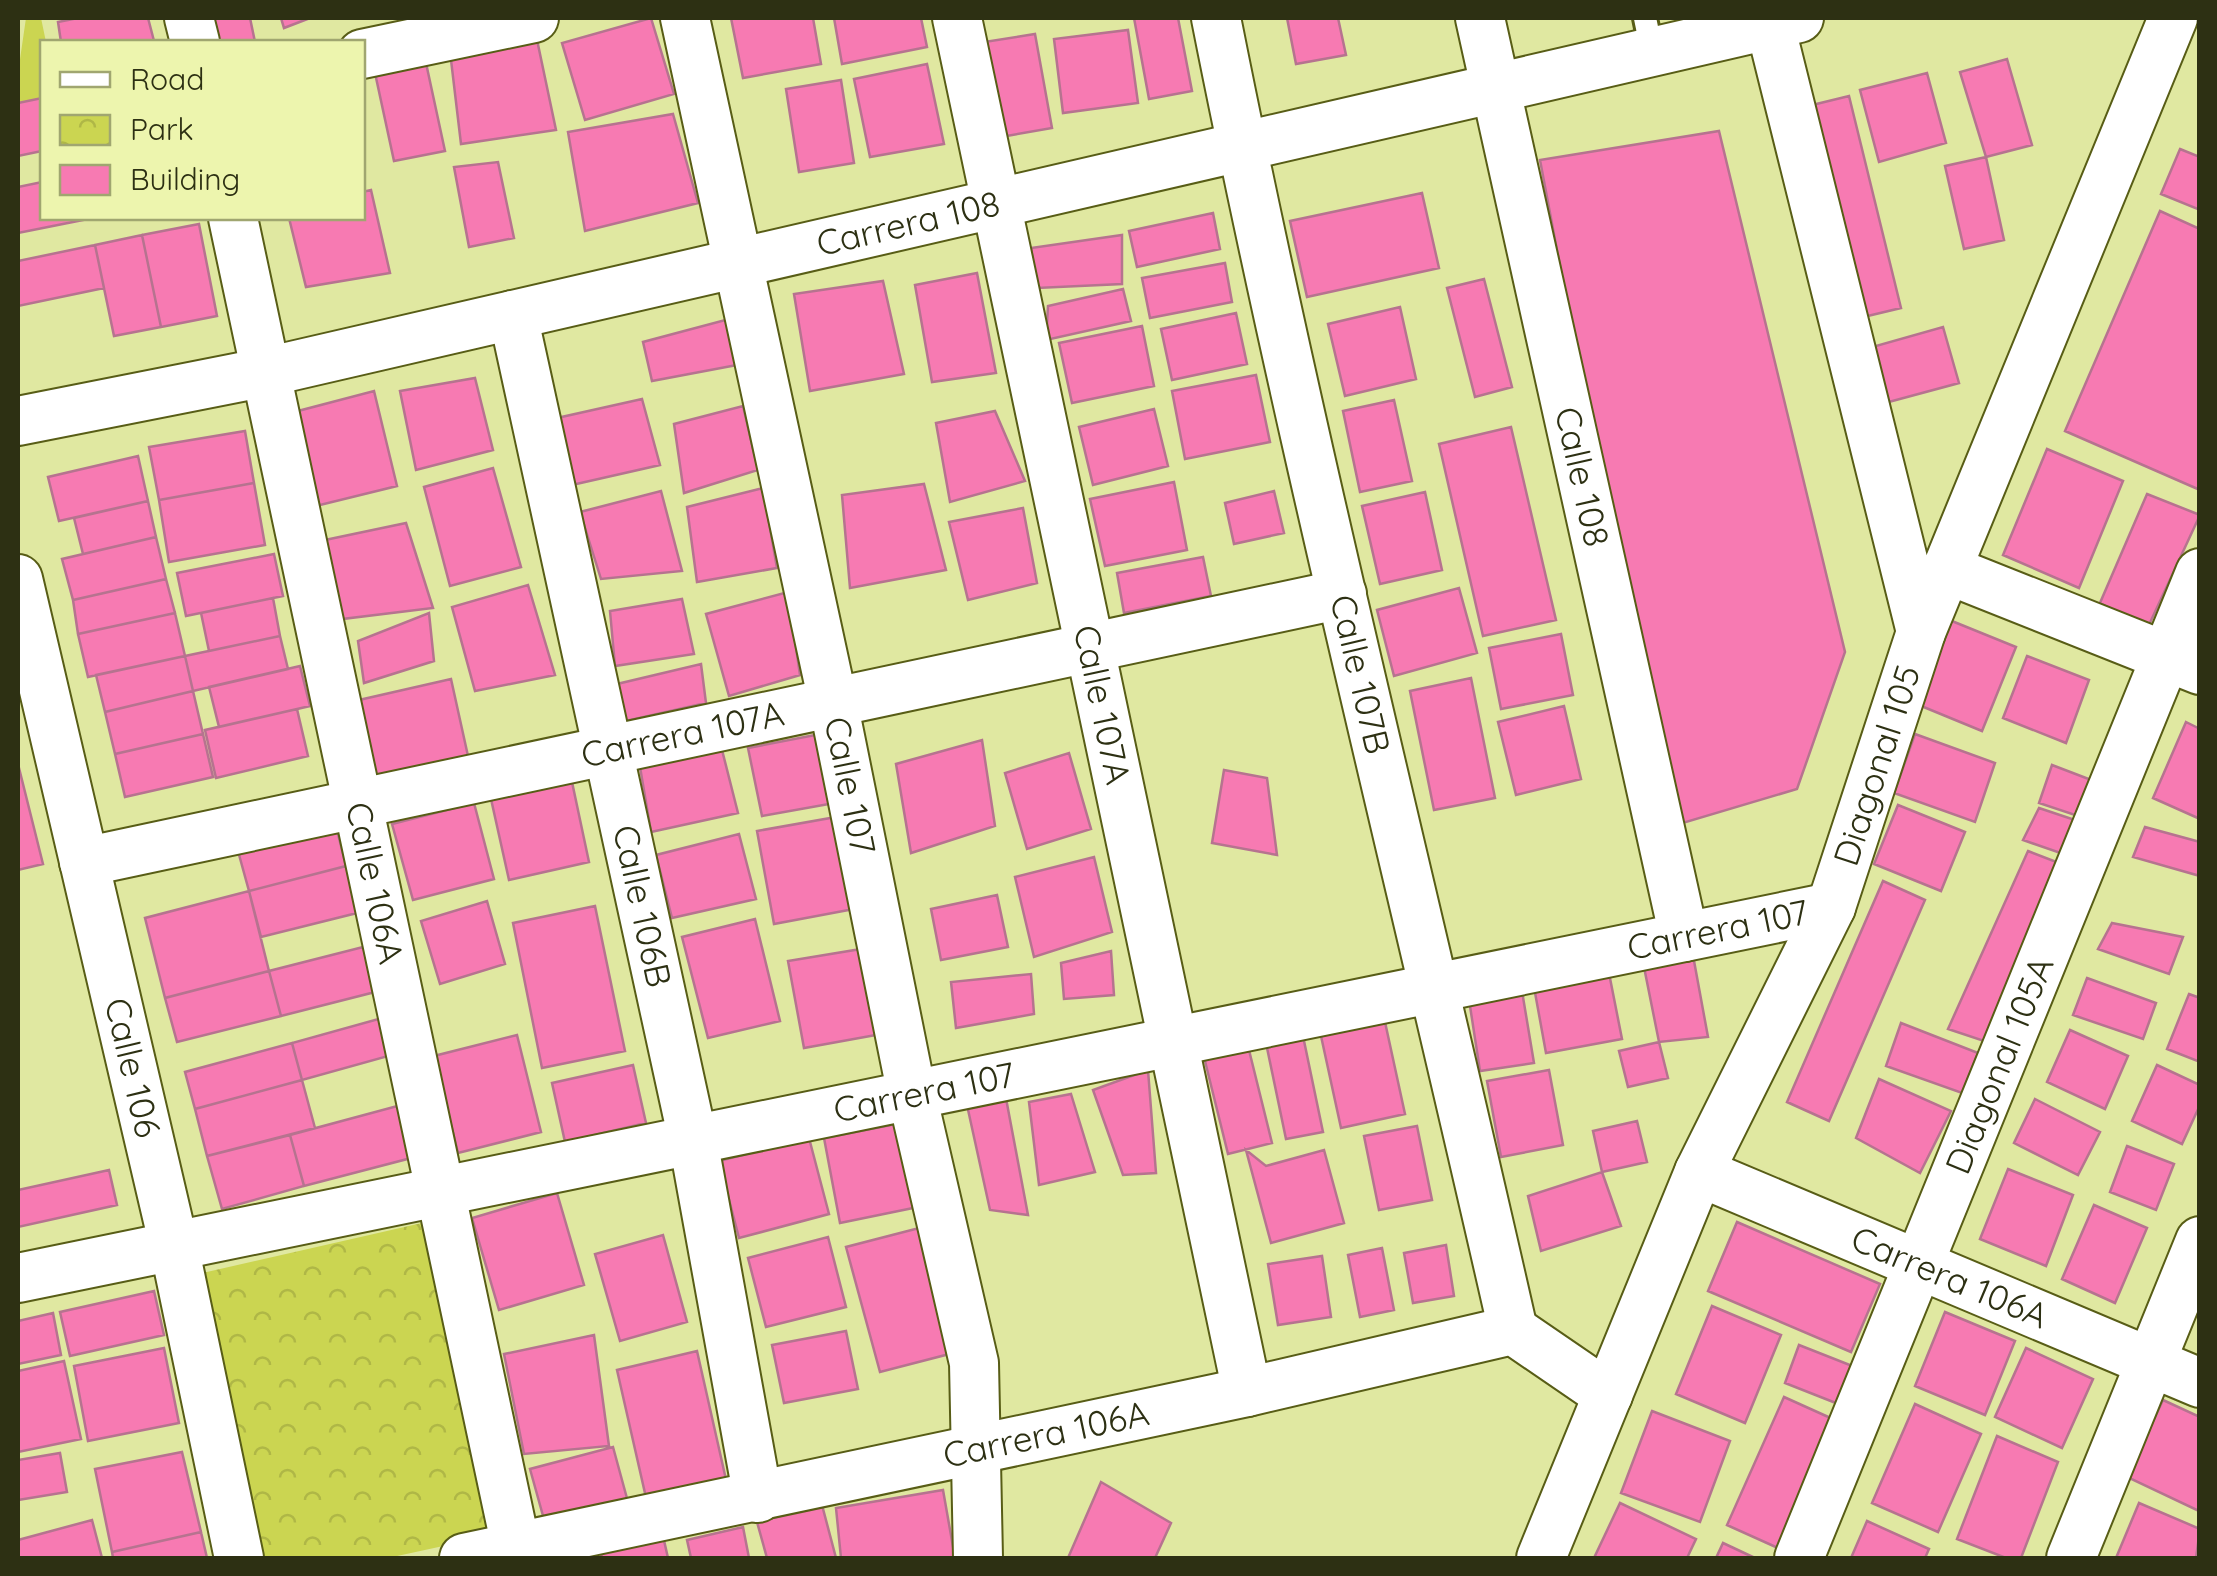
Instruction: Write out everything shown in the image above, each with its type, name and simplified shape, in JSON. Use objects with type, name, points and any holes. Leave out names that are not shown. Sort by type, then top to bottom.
[{"type":"street","points":[[375,40],[534,18]]},
{"type":"street","name":"Calle 107","points":[[685,18],[833,702],[912,1096],[974,1364],[978,1558]]},
{"type":"street","name":"Calle 107A","points":[[957,18],[1247,1392]]},
{"type":"street","name":"Calle 107B","points":[[1216,18],[1342,594],[1513,1330]]},
{"type":"street","name":"Calle 108","points":[[1480,18],[1684,937]]},
{"type":"street","name":"Diagonal 105","points":[[1541,1558],[1699,1172],[1831,907],[1921,632],[2173,18]]},
{"type":"street","points":[[1785,21],[1921,632]]},
{"type":"street","name":"Carrera 108","points":[[18,420],[266,372],[1496,89],[1649,35],[1785,21]]},
{"type":"street","name":"Calle 106A","points":[[234,220],[516,1547]]},
{"type":"street","name":"Calle 106B","points":[[513,315],[693,1140],[758,1498]]},
{"type":"street","points":[[1946,569],[2182,663]]},
{"type":"street","name":"Diagonal 105A","points":[[1799,1558],[1918,1266],[2182,663],[2200,573]]},
{"type":"street","name":"Calle 106","points":[[18,579],[174,1246],[239,1558]]},
{"type":"street","name":"Carrera 107A","points":[[84,862],[1342,594]]},
{"type":"street","name":"Carrera 107","points":[[18,1278],[1831,907]]},
{"type":"street","name":"Carrera 106A","points":[[1699,1172],[2200,1382]]},
{"type":"street","points":[[2071,1558],[2200,1241]]},
{"type":"street","points":[[1513,1330],[1608,1395]]},
{"type":"street","name":"Carrera 106A","points":[[464,1558],[978,1451],[1513,1330]]},
{"type":"green space","points":[[26,18],[41,18],[46,40],[40,40],[40,98],[18,103]]},
{"type":"green space","points":[[422,1223],[494,1535],[388,1558],[263,1558],[198,1274]]},
{"type":"building","points":[[78,18],[148,18],[154,40],[61,40],[58,22]]},
{"type":"building","points":[[208,18],[250,18],[255,40],[214,40]]},
{"type":"building","points":[[281,18],[310,18],[284,28]]},
{"type":"building","points":[[651,18],[674,94],[585,120],[562,43]]},
{"type":"building","points":[[731,18],[813,18],[821,64],[743,78]]},
{"type":"building","points":[[834,18],[921,18],[927,47],[842,64]]},
{"type":"building","points":[[1134,18],[1178,18],[1192,91],[1149,99]]},
{"type":"building","points":[[1287,18],[1338,18],[1346,55],[1296,64]]},
{"type":"building","points":[[1128,30],[1138,103],[1063,113],[1054,39]]},
{"type":"building","points":[[1035,34],[1052,128],[995,138],[978,43]]},
{"type":"building","points":[[536,35],[556,130],[461,144],[451,60]]},
{"type":"building","points":[[2007,59],[2032,145],[1986,157],[1960,72]]},
{"type":"building","points":[[426,63],[445,151],[394,161],[375,73]]},
{"type":"building","points":[[927,64],[944,144],[870,157],[854,79]]},
{"type":"building","points":[[1927,73],[1946,143],[1879,162],[1860,90]]},
{"type":"building","points":[[841,80],[854,163],[799,172],[786,89]]},
{"type":"building","points":[[1849,96],[1901,308],[1851,320],[1800,108]]},
{"type":"building","points":[[40,98],[40,151],[18,156],[18,103]]},
{"type":"building","points":[[673,114],[698,203],[585,231],[568,132]]},
{"type":"building","points":[[1719,131],[1845,652],[1797,789],[1666,828],[1540,160]]},
{"type":"building","points":[[2180,149],[2200,157],[2200,210],[2161,194]]},
{"type":"building","points":[[1986,157],[2004,240],[1964,249],[1945,166]]},
{"type":"building","points":[[498,162],[514,238],[469,247],[454,167]]},
{"type":"building","points":[[40,182],[40,220],[83,220],[18,233],[18,187]]},
{"type":"building","points":[[371,190],[390,273],[306,287],[289,220],[365,220],[365,191]]},
{"type":"building","points":[[1422,193],[1439,268],[1307,297],[1290,221]]},
{"type":"building","points":[[2160,211],[2200,229],[2200,490],[2065,431]]},
{"type":"building","points":[[1213,213],[1220,249],[1137,267],[1129,231]]},
{"type":"building","points":[[199,224],[217,316],[161,327],[142,235]]},
{"type":"building","points":[[142,235],[161,327],[114,336],[95,245]]},
{"type":"building","points":[[1122,235],[1122,284],[1037,288],[1031,248]]},
{"type":"building","points":[[95,245],[104,288],[18,306],[18,261]]},
{"type":"building","points":[[1225,263],[1232,302],[1150,318],[1142,278]]},
{"type":"building","points":[[977,273],[996,373],[932,382],[915,285]]},
{"type":"building","points":[[1484,279],[1512,387],[1475,397],[1447,288]]},
{"type":"building","points":[[883,281],[904,374],[810,391],[794,294]]},
{"type":"building","points":[[1123,289],[1131,321],[1046,340],[1048,306]]},
{"type":"building","points":[[1400,307],[1416,379],[1345,396],[1328,324]]},
{"type":"building","points":[[1236,313],[1247,364],[1172,380],[1161,329]]},
{"type":"building","points":[[729,319],[737,365],[652,381],[643,342]]},
{"type":"building","points":[[1142,326],[1154,386],[1072,403],[1059,343]]},
{"type":"building","points":[[1943,327],[1959,383],[1874,406],[1858,351]]},
{"type":"building","points":[[1256,375],[1270,442],[1185,459],[1172,391]]},
{"type":"building","points":[[475,378],[493,450],[416,470],[400,391]]},
{"type":"building","points":[[374,391],[397,486],[316,506],[298,411]]},
{"type":"building","points":[[642,399],[660,465],[572,485],[557,418]]},
{"type":"building","points":[[1394,400],[1412,481],[1360,492],[1343,411]]},
{"type":"building","points":[[743,406],[758,470],[684,493],[674,424]]},
{"type":"building","points":[[1154,409],[1168,466],[1093,485],[1079,427]]},
{"type":"building","points":[[995,411],[1025,481],[950,502],[936,423]]},
{"type":"building","points":[[1511,427],[1556,620],[1483,636],[1439,444]]},
{"type":"building","points":[[245,431],[254,483],[159,500],[149,447]]},
{"type":"building","points":[[2047,449],[2123,481],[2079,588],[2003,555]]},
{"type":"building","points":[[138,456],[148,501],[59,521],[48,477]]},
{"type":"building","points":[[493,468],[521,567],[450,586],[424,487]]},
{"type":"building","points":[[1174,482],[1187,550],[1105,566],[1090,499]]},
{"type":"building","points":[[254,483],[265,545],[169,562],[159,500]]},
{"type":"building","points":[[924,484],[946,570],[850,588],[842,495]]},
{"type":"building","points":[[763,488],[777,568],[697,582],[687,507]]},
{"type":"building","points":[[661,491],[682,571],[601,579],[580,512]]},
{"type":"building","points":[[1274,491],[1284,533],[1234,544],[1225,503]]},
{"type":"building","points":[[1425,492],[1442,570],[1380,584],[1362,506]]},
{"type":"building","points":[[2147,494],[2200,515],[2148,627],[2100,603]]},
{"type":"building","points":[[148,501],[156,537],[83,554],[74,518]]},
{"type":"building","points":[[1023,508],[1037,583],[968,600],[949,522]]},
{"type":"building","points":[[406,523],[433,608],[342,619],[325,540]]},
{"type":"building","points":[[156,537],[166,579],[73,600],[62,559]]},
{"type":"building","points":[[274,554],[283,596],[186,616],[177,573]]},
{"type":"building","points":[[1203,557],[1211,596],[1124,613],[1117,573]]},
{"type":"building","points":[[166,579],[175,613],[78,634],[73,600]]},
{"type":"building","points":[[528,585],[555,675],[475,691],[452,607]]},
{"type":"building","points":[[1459,588],[1477,653],[1394,676],[1377,610]]},
{"type":"building","points":[[788,592],[800,675],[729,696],[706,614]]},
{"type":"building","points":[[273,598],[280,636],[209,651],[201,613]]},
{"type":"building","points":[[682,599],[694,654],[615,666],[610,611]]},
{"type":"building","points":[[175,613],[185,656],[88,677],[78,634]]},
{"type":"building","points":[[429,613],[434,661],[364,683],[358,641]]},
{"type":"building","points":[[1942,617],[2016,647],[1982,731],[1909,701]]},
{"type":"building","points":[[1561,634],[1573,695],[1501,709],[1489,648]]},
{"type":"building","points":[[280,636],[288,669],[193,691],[185,656]]},
{"type":"building","points":[[185,656],[193,691],[105,712],[96,675]]},
{"type":"building","points":[[2027,656],[2089,680],[2066,743],[2003,718]]},
{"type":"building","points":[[701,664],[706,703],[626,721],[617,684]]},
{"type":"building","points":[[300,666],[310,706],[219,727],[209,687]]},
{"type":"building","points":[[1471,678],[1495,798],[1434,810],[1410,691]]},
{"type":"building","points":[[451,679],[468,756],[376,776],[359,700]]},
{"type":"building","points":[[193,691],[203,734],[115,754],[105,712]]},
{"type":"building","points":[[1564,706],[1581,779],[1516,795],[1498,722]]},
{"type":"building","points":[[297,709],[308,756],[216,778],[205,730]]},
{"type":"building","points":[[2186,722],[2200,729],[2200,819],[2153,798]]},
{"type":"building","points":[[203,734],[213,777],[125,797],[115,754]]},
{"type":"building","points":[[1915,734],[1995,763],[1975,822],[1894,793]]},
{"type":"building","points":[[815,735],[829,804],[762,816],[748,748]]},
{"type":"building","points":[[982,740],[995,826],[911,853],[896,764]]},
{"type":"building","points":[[721,746],[738,813],[651,832],[640,767]]},
{"type":"building","points":[[1069,753],[1091,829],[1027,849],[1005,773]]},
{"type":"building","points":[[18,764],[43,864],[18,870]]},
{"type":"building","points":[[2052,765],[2094,781],[2081,817],[2039,803]]},
{"type":"building","points":[[1224,770],[1267,778],[1277,855],[1212,843]]},
{"type":"building","points":[[572,782],[589,862],[509,880],[491,799]]},
{"type":"building","points":[[474,803],[494,879],[413,900],[392,824]]},
{"type":"building","points":[[1898,805],[1965,832],[1941,891],[1874,864]]},
{"type":"building","points":[[2039,808],[2081,822],[2069,856],[2023,840]]},
{"type":"building","points":[[836,817],[854,909],[774,924],[757,831]]},
{"type":"building","points":[[336,826],[346,866],[249,891],[238,851]]},
{"type":"building","points":[[2145,827],[2200,842],[2200,876],[2133,857]]},
{"type":"building","points":[[739,834],[756,899],[672,918],[656,855]]},
{"type":"building","points":[[2028,851],[2059,863],[1987,1042],[1948,1029]]},
{"type":"building","points":[[1094,857],[1112,932],[1034,957],[1015,877]]},
{"type":"building","points":[[346,866],[357,913],[261,937],[249,891]]},
{"type":"building","points":[[1883,881],[1925,900],[1829,1121],[1787,1102]]},
{"type":"building","points":[[249,891],[269,971],[165,998],[145,918]]},
{"type":"building","points":[[997,895],[1008,947],[941,960],[931,909]]},
{"type":"building","points":[[487,901],[505,964],[440,984],[421,921]]},
{"type":"building","points":[[595,906],[625,1051],[542,1068],[513,923]]},
{"type":"building","points":[[755,919],[780,1021],[708,1038],[682,937]]},
{"type":"building","points":[[2112,923],[2183,937],[2169,974],[2098,949]]},
{"type":"building","points":[[1690,939],[1708,1037],[1659,1042],[1640,947]]},
{"type":"building","points":[[363,947],[375,992],[281,1016],[269,971]]},
{"type":"building","points":[[861,949],[876,1035],[804,1048],[788,961]]},
{"type":"building","points":[[1111,951],[1114,995],[1064,999],[1061,963]]},
{"type":"building","points":[[1607,963],[1622,1039],[1546,1053],[1532,976]]},
{"type":"building","points":[[269,971],[281,1016],[177,1042],[165,998]]},
{"type":"building","points":[[1031,974],[1034,1014],[956,1028],[951,982]]},
{"type":"building","points":[[2087,978],[2156,1003],[2143,1039],[2073,1015]]},
{"type":"building","points":[[1521,985],[1534,1063],[1480,1071],[1468,993]]},
{"type":"building","points":[[2189,994],[2200,998],[2200,1062],[2167,1049]]},
{"type":"building","points":[[382,1018],[392,1055],[302,1080],[292,1043]]},
{"type":"building","points":[[1385,1022],[1405,1114],[1341,1128],[1321,1036]]},
{"type":"building","points":[[1901,1023],[1978,1053],[1962,1093],[1886,1066]]},
{"type":"building","points":[[2070,1030],[2128,1056],[2105,1109],[2047,1082]]},
{"type":"building","points":[[517,1035],[541,1132],[458,1153],[434,1056]]},
{"type":"building","points":[[1303,1036],[1323,1132],[1286,1139],[1266,1043]]},
{"type":"building","points":[[1659,1042],[1668,1078],[1628,1087],[1619,1051]]},
{"type":"building","points":[[292,1043],[302,1080],[195,1109],[185,1072]]},
{"type":"building","points":[[1248,1046],[1272,1143],[1228,1154],[1204,1057]]},
{"type":"building","points":[[633,1065],[646,1123],[565,1142],[552,1083]]},
{"type":"building","points":[[2157,1065],[2200,1085],[2200,1105],[2182,1144],[2132,1121]]},
{"type":"building","points":[[1148,1070],[1156,1173],[1123,1175],[1093,1090]]},
{"type":"building","points":[[1549,1070],[1563,1145],[1501,1157],[1487,1081]]},
{"type":"building","points":[[1879,1079],[1951,1111],[1920,1173],[1856,1138]]},
{"type":"building","points":[[302,1080],[315,1128],[207,1156],[195,1109]]},
{"type":"building","points":[[1005,1093],[1028,1215],[990,1210],[965,1096]]},
{"type":"building","points":[[1071,1094],[1095,1172],[1039,1185],[1029,1102]]},
{"type":"building","points":[[2035,1099],[2100,1132],[2078,1175],[2014,1143]]},
{"type":"building","points":[[401,1105],[415,1157],[304,1186],[290,1135]]},
{"type":"building","points":[[1637,1121],[1647,1162],[1602,1172],[1593,1131]]},
{"type":"building","points":[[901,1123],[918,1207],[840,1223],[824,1138]]},
{"type":"building","points":[[1417,1126],[1432,1200],[1379,1210],[1364,1136]]},
{"type":"building","points":[[290,1135],[304,1186],[222,1209],[207,1156]]},
{"type":"building","points":[[809,1138],[829,1214],[739,1238],[719,1161]]},
{"type":"building","points":[[2127,1146],[2174,1164],[2156,1210],[2110,1192]]},
{"type":"building","points":[[1246,1150],[1266,1166],[1324,1150],[1344,1223],[1271,1243]]},
{"type":"building","points":[[2008,1169],[2073,1195],[2046,1266],[1980,1239]]},
{"type":"building","points":[[109,1170],[117,1205],[18,1227],[18,1190]]},
{"type":"building","points":[[1602,1172],[1621,1226],[1541,1251],[1528,1196]]},
{"type":"building","points":[[557,1193],[584,1285],[499,1310],[472,1218]]},
{"type":"building","points":[[2094,1205],[2147,1228],[2115,1303],[2062,1279]]},
{"type":"building","points":[[1737,1222],[1880,1284],[1851,1352],[1708,1291]]},
{"type":"building","points":[[923,1227],[957,1352],[880,1372],[846,1247]]},
{"type":"building","points":[[663,1235],[687,1322],[620,1341],[595,1254]]},
{"type":"building","points":[[828,1237],[846,1307],[766,1327],[748,1258]]},
{"type":"building","points":[[1446,1245],[1454,1296],[1413,1303],[1404,1253]]},
{"type":"building","points":[[1382,1248],[1394,1310],[1360,1317],[1348,1255]]},
{"type":"building","points":[[1322,1256],[1331,1317],[1278,1325],[1268,1264]]},
{"type":"building","points":[[154,1291],[164,1335],[70,1356],[60,1312]]},
{"type":"building","points":[[1712,1306],[1781,1335],[1745,1423],[1676,1394]]},
{"type":"building","points":[[1945,1312],[2015,1341],[1985,1415],[1915,1386]]},
{"type":"building","points":[[53,1313],[61,1355],[18,1364],[18,1321]]},
{"type":"building","points":[[846,1331],[858,1389],[784,1403],[772,1345]]},
{"type":"building","points":[[594,1335],[609,1446],[524,1454],[504,1354]]},
{"type":"building","points":[[1799,1345],[1860,1369],[1846,1407],[1785,1383]]},
{"type":"building","points":[[164,1348],[179,1423],[88,1441],[74,1366]]},
{"type":"building","points":[[2026,1348],[2093,1379],[2062,1448],[1995,1417]]},
{"type":"building","points":[[697,1351],[727,1484],[647,1502],[617,1370]]},
{"type":"building","points":[[64,1361],[81,1439],[18,1452],[18,1371]]},
{"type":"building","points":[[1784,1397],[1835,1420],[1778,1548],[1727,1525]]},
{"type":"building","points":[[2163,1400],[2200,1417],[2199,1511],[2127,1477]]},
{"type":"building","points":[[1915,1404],[1981,1434],[1938,1532],[1872,1503]]},
{"type":"building","points":[[1652,1411],[1730,1441],[1700,1522],[1621,1493]]},
{"type":"building","points":[[1997,1436],[2058,1462],[2021,1558],[2006,1558],[1957,1539]]},
{"type":"building","points":[[613,1447],[628,1502],[545,1523],[530,1469]]},
{"type":"building","points":[[182,1452],[201,1532],[112,1552],[95,1469]]},
{"type":"building","points":[[60,1453],[67,1492],[18,1500],[18,1460]]},
{"type":"building","points":[[1101,1482],[1171,1523],[1155,1558],[1068,1558]]},
{"type":"building","points":[[943,1490],[955,1558],[841,1558],[836,1508]]},
{"type":"building","points":[[1620,1503],[1696,1539],[1687,1558],[1594,1558]]},
{"type":"building","points":[[2139,1503],[2200,1529],[2196,1558],[2116,1558]]},
{"type":"building","points":[[822,1505],[836,1558],[767,1558],[757,1522]]},
{"type":"building","points":[[92,1520],[102,1558],[18,1558],[18,1540]]},
{"type":"building","points":[[1867,1521],[1929,1549],[1925,1558],[1851,1558]]},
{"type":"building","points":[[743,1527],[749,1558],[691,1558],[687,1540]]},
{"type":"building","points":[[201,1532],[207,1558],[113,1558],[112,1552]]},
{"type":"building","points":[[663,1536],[668,1558],[602,1558],[600,1549]]},
{"type":"building","points":[[1723,1543],[1755,1558],[1716,1558]]}]
